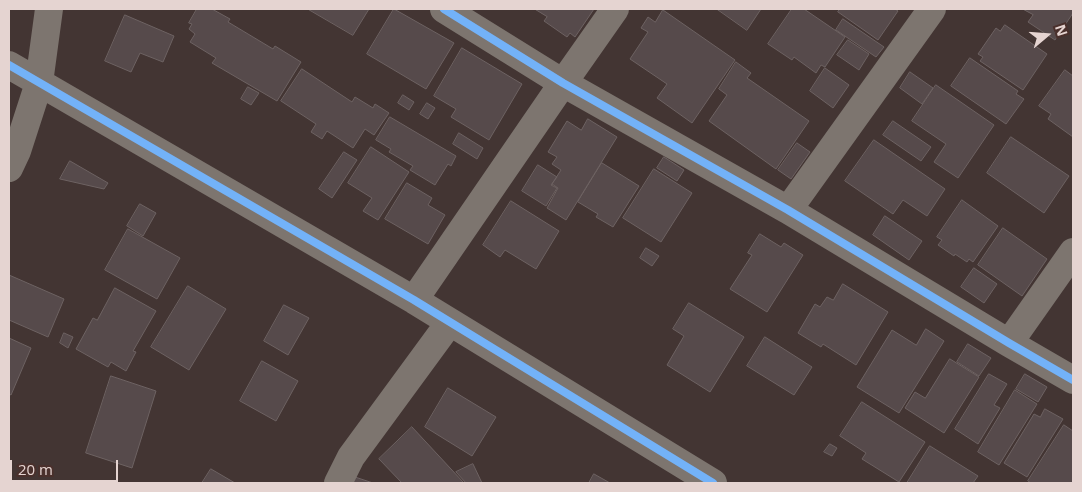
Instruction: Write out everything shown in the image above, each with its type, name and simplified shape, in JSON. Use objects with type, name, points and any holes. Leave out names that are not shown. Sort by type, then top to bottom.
[{"type":"street","points":[[9,168],[17,151],[39,83],[49,9]]},
{"type":"street","points":[[444,9],[563,83],[788,210],[1073,380]]},
{"type":"street","points":[[414,300],[615,9]]},
{"type":"street","points":[[788,210],[932,9]]},
{"type":"street","points":[[9,65],[414,300],[713,483]]},
{"type":"street","points":[[1009,343],[1073,252]]},
{"type":"street","points":[[338,483],[351,458],[450,322]]},
{"type":"building","points":[[197,9],[212,9],[230,19],[228,22],[273,49],[275,46],[301,62],[277,101],[212,63],[216,58],[190,42],[195,34],[189,29],[192,24],[189,23]]},
{"type":"building","points":[[308,9],[369,9],[353,35]]},
{"type":"building","points":[[394,9],[454,43],[426,89],[367,54]]},
{"type":"building","points":[[535,9],[594,9],[575,37],[570,33],[567,37],[544,21],[547,17]]},
{"type":"building","points":[[717,9],[761,9],[747,30]]},
{"type":"building","points":[[792,9],[804,9],[845,37],[825,67],[821,65],[816,73],[794,57],[792,60],[768,44]]},
{"type":"building","points":[[840,9],[895,9],[898,11],[878,40],[838,12]]},
{"type":"building","points":[[1023,9],[1073,9],[1073,13],[1055,40],[1028,22],[1033,15]]},
{"type":"building","points":[[663,10],[735,60],[692,123],[657,98],[667,84],[630,59],[648,32],[641,28],[648,17],[655,22]]},
{"type":"building","points":[[125,15],[174,36],[163,62],[140,53],[131,72],[105,61]]},
{"type":"building","points":[[843,19],[884,47],[876,57],[836,30]]},
{"type":"building","points":[[1005,25],[1047,54],[1023,90],[980,61],[983,57],[978,54],[996,28],[1000,31]]},
{"type":"building","points":[[848,40],[869,54],[859,70],[837,55]]},
{"type":"building","points":[[462,48],[522,84],[489,140],[451,117],[456,109],[434,96]]},
{"type":"building","points":[[970,58],[1018,91],[1016,94],[1024,99],[1006,124],[951,86]]},
{"type":"building","points":[[736,62],[751,73],[747,78],[809,121],[776,169],[709,121],[727,95],[719,89]]},
{"type":"building","points":[[825,68],[849,85],[833,108],[810,91]]},
{"type":"building","points":[[302,69],[352,102],[355,97],[373,108],[375,104],[389,113],[374,135],[365,129],[353,148],[327,131],[322,139],[311,132],[316,124],[281,101]]},
{"type":"building","points":[[1065,70],[1073,76],[1073,137],[1048,119],[1051,114],[1039,106]]},
{"type":"building","points":[[910,72],[933,88],[922,104],[900,88]]},
{"type":"building","points":[[936,85],[994,125],[958,178],[934,162],[946,144],[912,121]]},
{"type":"building","points":[[248,87],[259,93],[251,105],[241,99]]},
{"type":"building","points":[[403,95],[414,102],[409,110],[398,103]]},
{"type":"building","points":[[427,103],[435,108],[428,119],[420,114]]},
{"type":"building","points":[[390,117],[456,156],[451,166],[448,164],[435,185],[410,170],[413,166],[389,152],[391,149],[376,140]]},
{"type":"building","points":[[588,119],[617,137],[566,220],[547,208],[558,188],[552,184],[561,170],[552,164],[557,157],[548,152],[567,121],[581,130]]},
{"type":"building","points":[[893,121],[931,147],[921,161],[883,135]]},
{"type":"building","points":[[459,133],[483,148],[477,159],[453,144]]},
{"type":"building","points":[[1011,137],[1069,176],[1044,213],[987,173]]},
{"type":"building","points":[[874,140],[945,189],[927,216],[903,200],[893,214],[845,181]]},
{"type":"building","points":[[797,143],[810,152],[791,179],[778,170]]},
{"type":"building","points":[[371,147],[409,172],[378,220],[363,211],[372,198],[348,183]]},
{"type":"building","points":[[344,152],[357,160],[332,198],[319,189]]},
{"type":"building","points":[[664,157],[684,170],[677,181],[657,168]]},
{"type":"building","points":[[70,161],[108,183],[104,189],[60,179]]},
{"type":"building","points":[[602,163],[639,186],[613,227],[596,217],[598,214],[578,202]]},
{"type":"building","points":[[538,165],[557,177],[551,185],[557,188],[546,206],[522,191]]},
{"type":"building","points":[[654,169],[692,193],[661,242],[623,218]]},
{"type":"building","points":[[407,183],[432,198],[428,205],[445,215],[428,244],[385,219]]},
{"type":"building","points":[[962,200],[998,226],[973,262],[969,259],[967,262],[955,254],[954,256],[938,245],[942,240],[937,237]]},
{"type":"building","points":[[511,201],[559,231],[536,269],[505,250],[500,257],[483,245]]},
{"type":"building","points":[[140,204],[156,213],[143,236],[127,226]]},
{"type":"building","points":[[885,216],[922,241],[909,260],[873,235]]},
{"type":"building","points":[[1003,228],[1047,259],[1022,296],[978,265]]},
{"type":"building","points":[[128,229],[180,258],[157,299],[105,270]]},
{"type":"building","points":[[760,234],[781,247],[784,243],[803,255],[767,312],[730,289],[752,255],[748,253]]},
{"type":"building","points":[[646,248],[659,256],[652,266],[640,258]]},
{"type":"building","points":[[974,268],[997,284],[984,303],[961,287]]},
{"type":"building","points":[[9,275],[64,299],[48,337],[9,320]]},
{"type":"building","points":[[843,284],[888,312],[856,365],[823,344],[821,347],[798,333],[815,304],[820,307],[827,297],[833,300]]},
{"type":"building","points":[[188,286],[226,309],[189,370],[151,347]]},
{"type":"building","points":[[115,288],[156,311],[133,351],[136,352],[126,371],[111,362],[108,367],[76,349],[93,318],[97,320]]},
{"type":"building","points":[[689,303],[744,337],[710,392],[667,365],[684,336],[673,329]]},
{"type":"building","points":[[284,305],[309,318],[288,355],[264,341]]},
{"type":"building","points":[[926,329],[944,341],[899,413],[857,387],[892,330],[916,345]]},
{"type":"building","points":[[64,333],[73,337],[68,348],[60,343]]},
{"type":"building","points":[[765,337],[812,367],[794,395],[747,366]]},
{"type":"building","points":[[9,338],[31,348],[11,395],[9,394]]},
{"type":"building","points":[[968,344],[991,358],[979,376],[957,362]]},
{"type":"building","points":[[950,359],[979,377],[944,433],[905,408],[915,392],[925,398]]},
{"type":"building","points":[[262,361],[298,381],[276,421],[240,401]]},
{"type":"building","points":[[989,374],[1007,384],[994,405],[1000,408],[978,444],[955,429]]},
{"type":"building","points":[[1025,374],[1047,387],[1038,402],[1016,389]]},
{"type":"building","points":[[111,376],[156,391],[132,468],[86,453]]},
{"type":"building","points":[[448,388],[496,417],[472,456],[425,427]]},
{"type":"building","points":[[1015,390],[1037,404],[999,465],[978,452]]},
{"type":"building","points":[[862,402],[925,442],[899,482],[862,459],[866,453],[840,436]]},
{"type":"building","points":[[1045,409],[1063,419],[1027,477],[1004,463],[1034,414],[1040,417]]},
{"type":"building","points":[[1064,425],[1073,431],[1073,483],[1031,483],[1028,481]]},
{"type":"building","points":[[412,427],[464,483],[402,483],[379,459]]},
{"type":"building","points":[[830,444],[837,448],[832,456],[824,452]]},
{"type":"building","points":[[930,446],[978,476],[973,483],[907,483]]},
{"type":"building","points":[[473,464],[482,483],[466,483],[456,472]]},
{"type":"building","points":[[211,469],[235,483],[202,483]]},
{"type":"building","points":[[594,474],[610,483],[589,483]]},
{"type":"building","points":[[355,477],[373,483],[353,483]]},
{"type":"cycle path","points":[[444,9],[563,83],[788,210],[1073,380]]},
{"type":"cycle path","points":[[9,65],[414,300],[713,483]]}]
